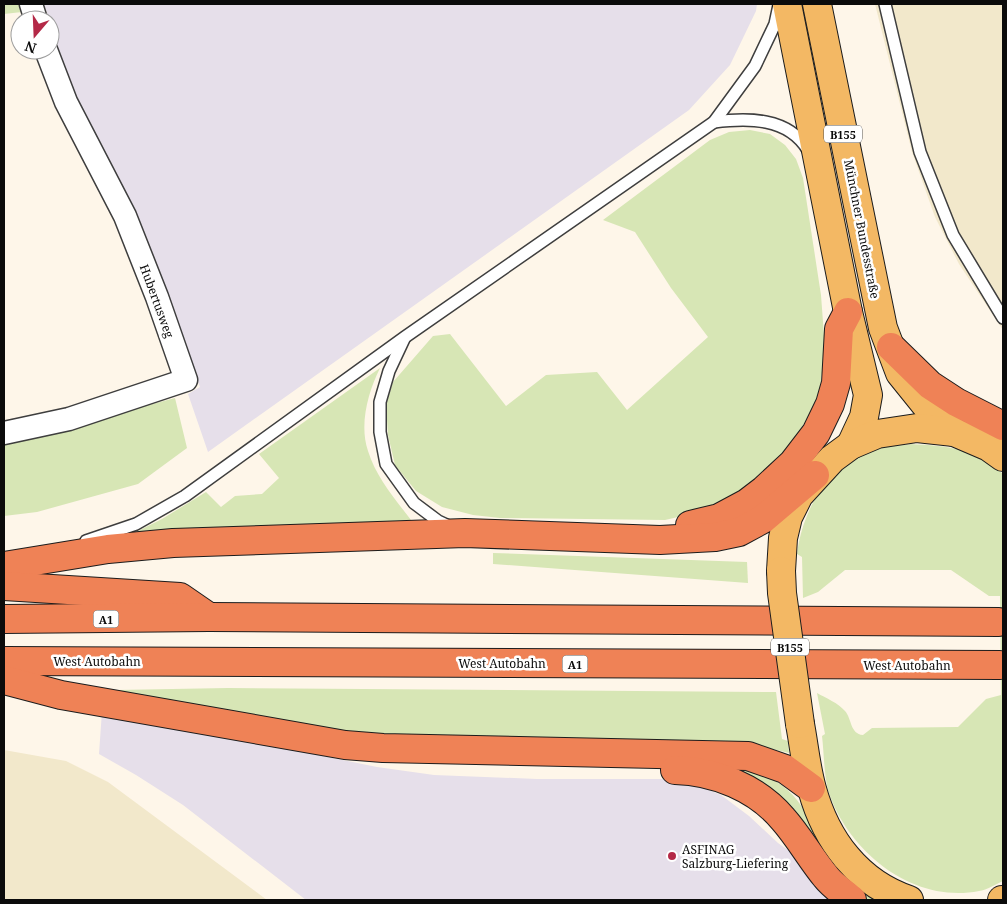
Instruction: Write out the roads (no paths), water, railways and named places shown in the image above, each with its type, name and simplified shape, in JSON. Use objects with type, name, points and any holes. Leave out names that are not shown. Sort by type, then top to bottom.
[{"type":"highway","points":[[4,566],[108,549],[173,543],[659,528],[688,526],[719,518],[747,503],[764,490],[793,463],[816,433],[830,404],[836,382],[839,329],[848,312]]},
{"type":"highway","points":[[891,347],[930,385],[956,402],[1003,426]]},
{"type":"highway","points":[[468,534],[660,540],[715,536],[739,532],[763,519],[815,475]]},
{"type":"highway","points":[[4,586],[180,597],[209,617]]},
{"type":"highway","name":"A1","points":[[4,619],[209,617],[999,622]]},
{"type":"highway","name":"West Autobahn","points":[[4,661],[1000,666]]},
{"type":"highway","points":[[4,680],[79,698],[345,745],[383,748],[748,756],[785,769],[811,788]]},
{"type":"highway","points":[[383,748],[470,767],[686,770],[715,776],[736,784],[761,798],[782,818],[826,878],[852,900]]},
{"type":"main road","name":"Münchner Bundesstraße","points":[[787,4],[848,312],[868,395],[864,417],[851,445]]},
{"type":"main road","name":"Münchner Bundesstraße","points":[[817,4],[883,328],[900,373],[929,409],[954,432]]},
{"type":"main road","name":"Münchner Bundesstraße","points":[[904,899],[874,884],[852,865],[835,842],[811,788],[800,724],[782,592],[784,538],[788,517],[799,495],[815,475],[832,459],[851,445],[878,434],[917,428],[954,432],[989,447],[1003,457]]},
{"type":"street","name":"Hubertusweg","points":[[4,433],[69,419],[186,380],[157,297],[125,216],[66,102],[50,60]]},
{"type":"lane","points":[[67,556],[79,544],[136,524],[185,496],[405,337],[714,122],[755,66],[775,24],[779,4]]},
{"type":"lane","points":[[885,4],[920,152],[953,235],[1003,318]]},
{"type":"lane","points":[[714,122],[739,119],[774,123],[790,131],[804,144],[820,170]]},
{"type":"lane","points":[[405,337],[389,371],[380,402],[380,432],[386,464],[414,503],[438,521],[468,534]]},
{"type":"place","name":"ASFINAG Salzburg-Liefering","points":[[672,856]]}]
